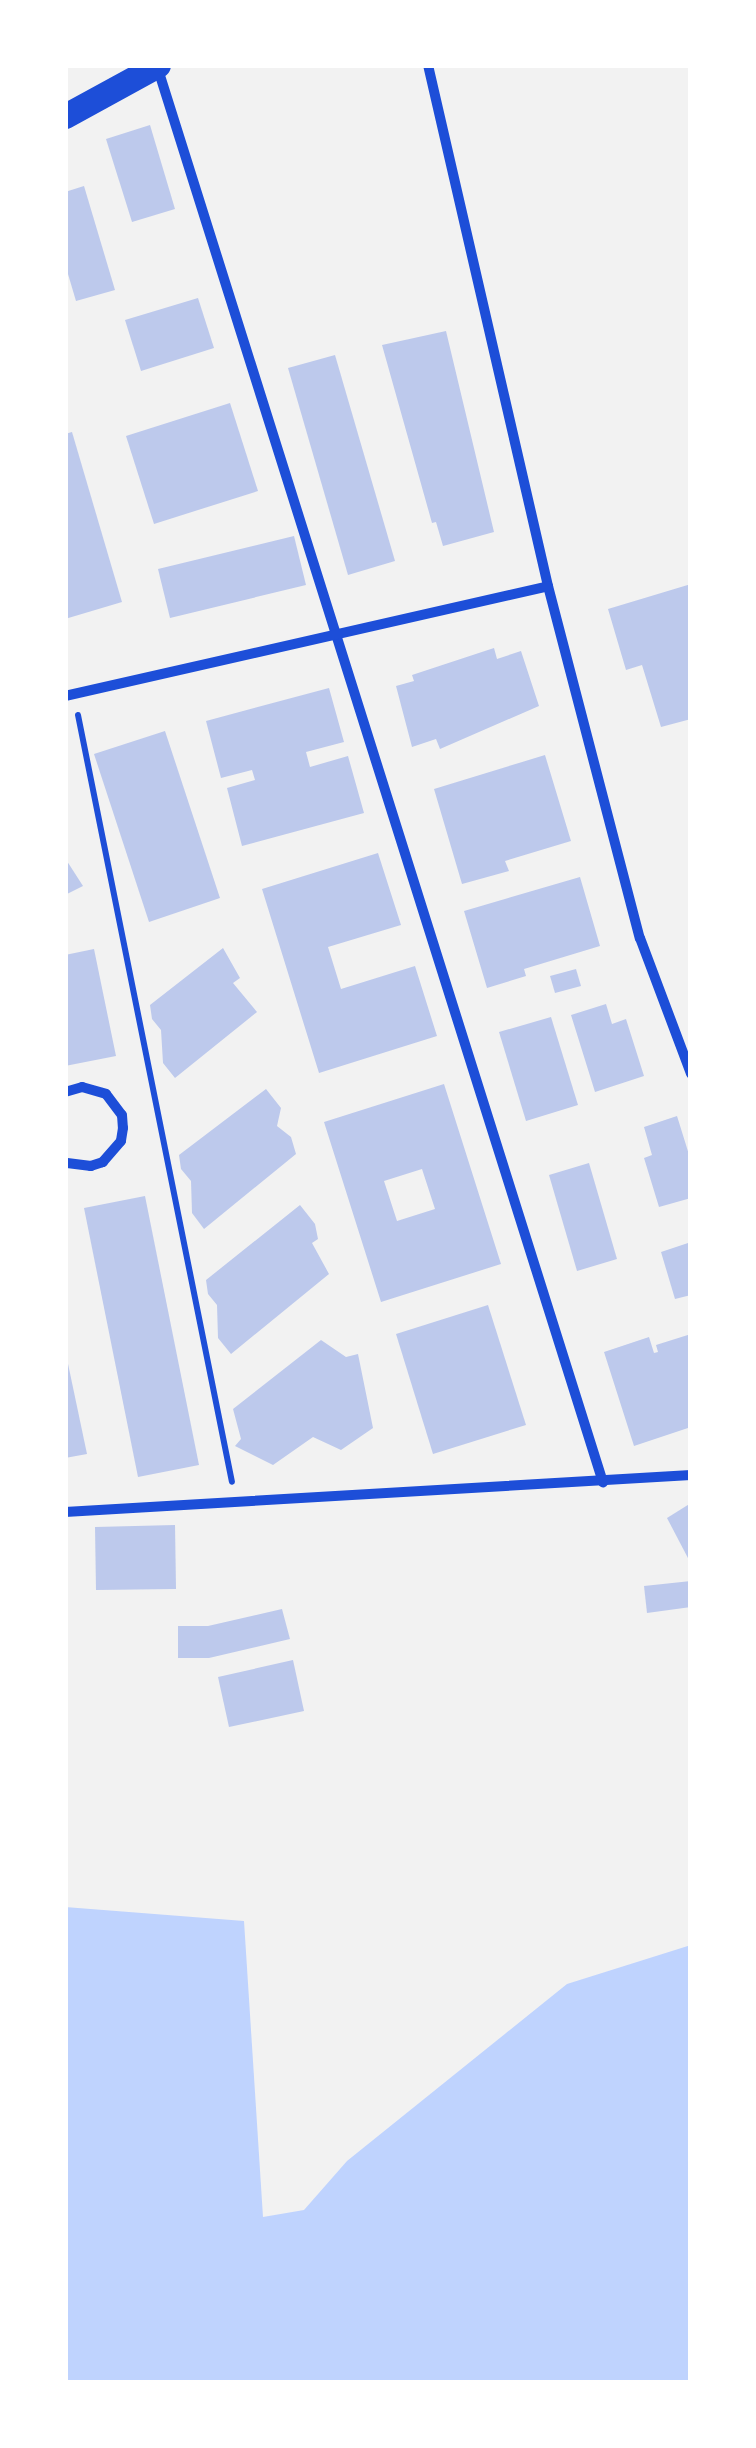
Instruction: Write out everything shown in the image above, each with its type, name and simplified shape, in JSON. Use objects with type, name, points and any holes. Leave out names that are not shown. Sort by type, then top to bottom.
[{"type":"main road","points":[[65,116],[158,65]]},
{"type":"street","points":[[158,65],[603,1482]]},
{"type":"street","points":[[428,65],[548,586],[640,938],[691,1074]]},
{"type":"street","points":[[70,695],[548,586]]},
{"type":"street","points":[[65,1092],[82,1087],[106,1094],[122,1115],[124,1128],[121,1142],[104,1162],[77,1167],[65,1163]]},
{"type":"street","points":[[65,1512],[691,1475]]},
{"type":"path","points":[[70,695],[224,1448],[238,1499]]},
{"type":"water","points":[[65,1907],[244,1921],[263,2217],[304,2210],[347,2161],[567,1984],[691,1945],[691,2383],[65,2383]]},
{"type":"building","points":[[150,125],[175,209],[132,222],[106,139]]},
{"type":"building","points":[[84,186],[115,290],[76,301],[65,264],[65,192]]},
{"type":"building","points":[[198,298],[214,348],[141,371],[125,320]]},
{"type":"building","points":[[446,331],[494,532],[443,546],[436,522],[432,523],[382,345]]},
{"type":"building","points":[[335,355],[395,561],[348,575],[288,368]]},
{"type":"building","points":[[230,403],[258,491],[154,524],[126,436]]},
{"type":"building","points":[[72,432],[122,602],[65,619],[65,434]]},
{"type":"building","points":[[294,536],[306,585],[170,618],[158,569]]},
{"type":"building","points":[[691,584],[691,719],[661,727],[642,665],[626,670],[608,609]]},
{"type":"building","points":[[494,648],[497,659],[521,651],[539,706],[440,749],[436,739],[412,747],[396,686],[414,681],[412,675]]},
{"type":"building","points":[[329,688],[344,742],[306,752],[310,767],[348,756],[364,813],[242,846],[227,788],[255,780],[252,770],[221,778],[206,721]]},
{"type":"building","points":[[165,731],[220,898],[149,922],[94,754]]},
{"type":"building","points":[[545,755],[571,841],[505,861],[509,871],[462,884],[434,789]]},
{"type":"building","points":[[378,853],[401,925],[328,947],[341,989],[415,966],[437,1036],[319,1073],[262,889]]},
{"type":"building","points":[[65,858],[83,886],[65,895]]},
{"type":"building","points":[[580,877],[600,946],[524,969],[526,976],[487,988],[464,911]]},
{"type":"building","points":[[223,948],[240,978],[233,983],[257,1012],[175,1078],[163,1063],[161,1030],[152,1019],[150,1005]]},
{"type":"building","points":[[94,949],[116,1056],[65,1066],[65,955]]},
{"type":"building","points":[[576,969],[581,986],[555,993],[550,976]]},
{"type":"building","points":[[606,1004],[612,1024],[626,1019],[644,1076],[595,1092],[571,1015]]},
{"type":"building","points":[[551,1017],[578,1105],[526,1121],[499,1032]]},
{"type":"building","points":[[444,1084],[501,1264],[381,1302],[324,1122]],"holes":[[[422,1169],[435,1209],[397,1221],[384,1181]]]},
{"type":"building","points":[[266,1089],[281,1108],[277,1126],[291,1137],[296,1154],[204,1229],[192,1213],[191,1181],[181,1169],[179,1155]]},
{"type":"building","points":[[677,1116],[691,1161],[691,1198],[659,1207],[644,1158],[652,1155],[644,1127]]},
{"type":"building","points":[[589,1163],[617,1259],[577,1271],[549,1175]]},
{"type":"building","points":[[145,1196],[199,1465],[138,1477],[84,1208]]},
{"type":"building","points":[[300,1205],[315,1224],[318,1239],[312,1243],[329,1274],[231,1354],[218,1338],[217,1305],[208,1294],[206,1280]]},
{"type":"building","points":[[691,1242],[691,1295],[675,1299],[661,1252]]},
{"type":"building","points":[[488,1305],[526,1425],[433,1454],[396,1334]]},
{"type":"building","points":[[691,1334],[691,1427],[634,1446],[604,1352],[649,1337],[654,1353],[658,1352],[656,1345]]},
{"type":"building","points":[[321,1340],[346,1357],[358,1354],[373,1428],[341,1450],[313,1437],[273,1465],[235,1446],[241,1439],[233,1409]]},
{"type":"building","points":[[65,1360],[87,1454],[65,1458]]},
{"type":"building","points":[[691,1503],[691,1560],[689,1560],[667,1518]]},
{"type":"building","points":[[175,1525],[176,1589],[96,1590],[95,1527]]},
{"type":"building","points":[[691,1581],[691,1607],[647,1613],[644,1586]]},
{"type":"building","points":[[282,1609],[290,1639],[209,1658],[178,1658],[178,1626],[208,1626]]},
{"type":"building","points":[[293,1660],[304,1711],[229,1727],[218,1677]]}]
